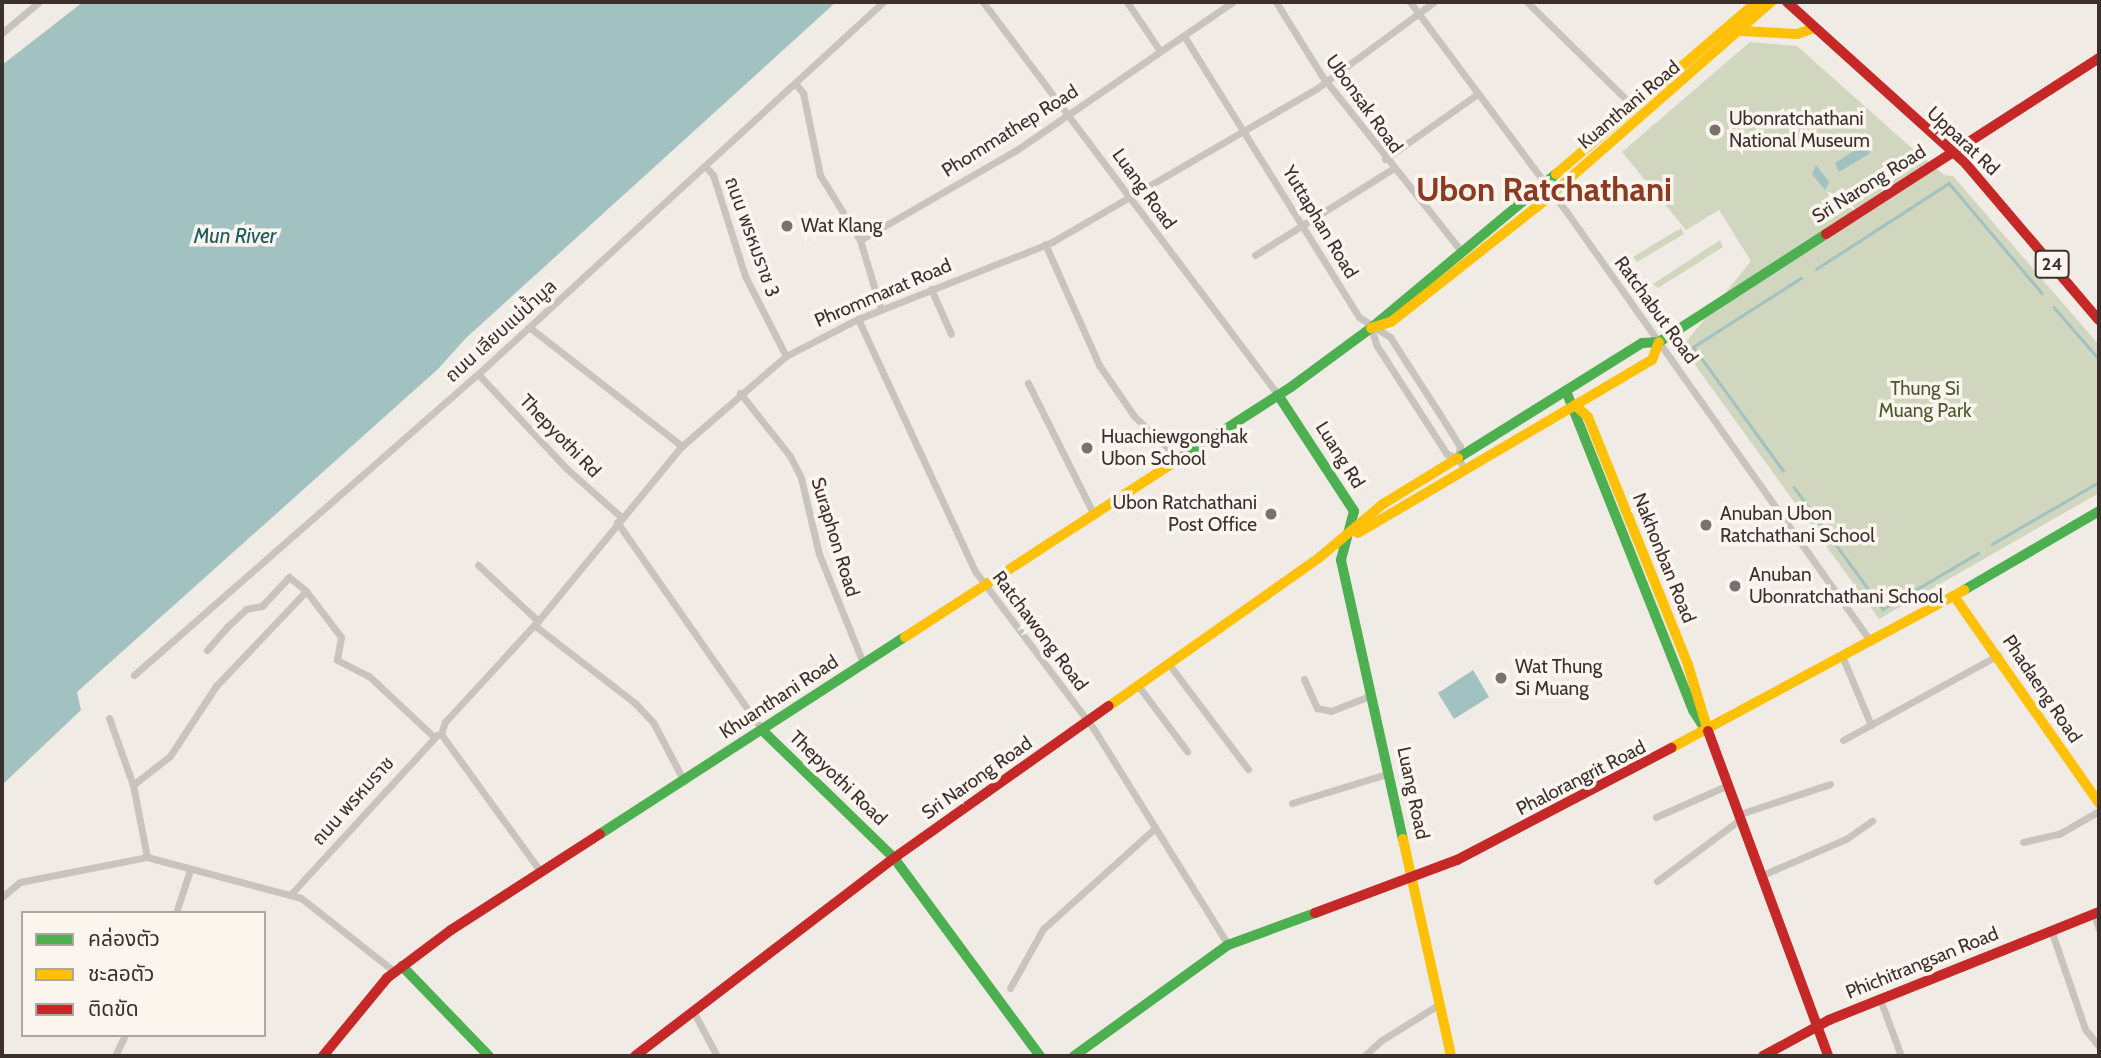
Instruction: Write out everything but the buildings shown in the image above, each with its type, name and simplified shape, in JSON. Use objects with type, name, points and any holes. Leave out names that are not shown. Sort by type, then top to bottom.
[{"type":"street","points":[[2,33],[39,2]]},
{"type":"street","name":"ถนน เลียบแม่น้ำมูล","points":[[134,676],[478,374],[883,2]]},
{"type":"street","name":"Luang Road","points":[[984,2],[1278,395]]},
{"type":"street","points":[[1127,2],[1160,51]]},
{"type":"street","name":"Phommathep Road","points":[[860,240],[1015,150],[1233,2]]},
{"type":"street","name":"Ubonsak Road","points":[[1276,2],[1327,82],[1392,169],[1466,256]]},
{"type":"street","name":"Ratchabut Road","points":[[1410,2],[1659,342],[1871,642]]},
{"type":"street","name":"Phrommarat Road","points":[[437,735],[445,722],[536,623],[619,519],[682,446],[740,393],[786,356],[858,319],[1045,244],[1327,82],[1434,2]]},
{"type":"street","points":[[1527,2],[1639,112]]},
{"type":"street","points":[[1466,256],[1544,184],[1639,112],[1757,2]]},
{"type":"street","name":"Kuanthani Road","points":[[1278,395],[1371,328],[1391,322],[1466,256],[1552,194],[1639,112],[1742,31],[1770,2]]},
{"type":"street","name":"Upparat Rd","points":[[1787,2],[1952,153],[2099,320]]},
{"type":"street","points":[[1742,31],[1797,34],[1814,27]]},
{"type":"street","name":"Yuttaphan Road","points":[[1184,36],[1244,128],[1359,317],[1371,328]]},
{"type":"street","name":"Sri Narong Road","points":[[635,1056],[894,858],[1346,538],[1383,504],[1642,343],[1659,342],[2099,58]]},
{"type":"street","points":[[795,83],[803,93],[820,175],[860,240],[881,310]]},
{"type":"street","points":[[1385,159],[1476,95]]},
{"type":"street","name":"ถนน พรหมราช 3","points":[[706,167],[745,275],[786,356]]},
{"type":"street","points":[[1255,256],[1302,223],[1392,169]]},
{"type":"street","points":[[1045,244],[1099,365],[1134,416],[1179,459]]},
{"type":"street","points":[[931,289],[951,334]]},
{"type":"street","name":"Ratchawong Road","points":[[858,319],[975,571],[1087,721],[1228,945]]},
{"type":"street","points":[[529,327],[682,446]]},
{"type":"street","points":[[1371,328],[1390,337],[1460,446],[1458,458],[1465,470]]},
{"type":"street","points":[[1371,328],[1377,346],[1447,454],[1458,458]]},
{"type":"street","name":"Sri Narong Road","points":[[1346,538],[1394,515],[1652,360],[1659,342]]},
{"type":"street","name":"Thepyothi Rd","points":[[478,374],[566,468],[619,519]]},
{"type":"street","points":[[1028,383],[1094,515]]},
{"type":"street","name":"Nakhonban Road","points":[[1566,391],[1575,405],[1650,585],[1693,710],[1706,731],[1828,1056]]},
{"type":"street","name":"Suraphon Road","points":[[740,393],[790,456],[801,478],[820,554],[863,663]]},
{"type":"street","name":"Khuanthani Road","points":[[323,1056],[399,969],[541,872],[1278,395]]},
{"type":"street","name":"Luang Rd","points":[[1278,395],[1354,511],[1346,538]]},
{"type":"street","name":"Phalorangrit Road","points":[[1074,1056],[1228,945],[1413,878],[1468,855],[1871,642],[2099,511]]},
{"type":"street","name":"Thepyothi Road","points":[[619,519],[762,730],[894,858],[1040,1056]]},
{"type":"street","name":"Luang Road","points":[[1346,538],[1341,560],[1374,695],[1451,1056]]},
{"type":"street","points":[[478,565],[536,623],[635,703],[653,722],[684,781]]},
{"type":"street","points":[[207,650],[246,609],[262,606],[289,577],[306,591],[341,637],[337,660],[369,677],[437,735],[541,872]]},
{"type":"street","points":[[133,785],[170,756],[216,686],[306,591]]},
{"type":"street","name":"Phadaeng Road","points":[[1954,596],[1999,654],[2099,803]]},
{"type":"street","points":[[1843,740],[1999,654]]},
{"type":"street","points":[[1842,656],[1871,725]]},
{"type":"street","points":[[1168,662],[1248,769]]},
{"type":"street","points":[[1304,679],[1317,708],[1331,711],[1374,695]]},
{"type":"street","points":[[1137,684],[1187,751]]},
{"type":"street","points":[[109,718],[133,785],[147,858]]},
{"type":"street","name":"ถนน พรหมราช","points":[[291,894],[437,735]]},
{"type":"street","points":[[1292,803],[1390,773]]},
{"type":"street","points":[[1657,881],[1738,818],[1830,784]]},
{"type":"street","points":[[1656,817],[1726,786]]},
{"type":"street","points":[[2023,842],[2059,834],[2099,811]]},
{"type":"street","points":[[1760,876],[1846,839],[1872,821]]},
{"type":"street","points":[[1010,988],[1044,929],[1154,828]]},
{"type":"street","points":[[2,897],[20,882],[147,858],[291,894],[399,969],[489,1056]]},
{"type":"street","points":[[177,911],[190,870]]},
{"type":"street","points":[[2097,914],[2099,929]]},
{"type":"street","name":"Phichitrangsan Road","points":[[1763,1056],[1816,1026],[2051,930],[2097,914]]},
{"type":"street","points":[[2051,930],[2085,1029],[2099,1046]]},
{"type":"street","points":[[1880,999],[1901,1056]]},
{"type":"street","points":[[1364,1056],[1382,1040],[1438,1005]]},
{"type":"street","points":[[693,1011],[718,1056]]},
{"type":"street","points":[[115,1056],[124,1037]]},
{"type":"green space","name":"Thung Si Muang Park","points":[[1750,42],[1797,46],[1944,175],[1953,176],[2099,345],[2099,493],[1879,619],[1682,347],[1751,261],[1719,210],[1686,230],[1622,152]]},
{"type":"green space","points":[[1681,228],[1684,234],[1637,262],[1633,257]]},
{"type":"green space","points":[[1720,240],[1723,247],[1658,288],[1653,284]]},
{"type":"water","name":"Mun River","points":[[83,2],[836,2],[466,338],[438,369],[77,692],[81,710],[2,785],[2,65]]},
{"type":"water","points":[[1863,145],[1870,147],[1869,154],[1839,172],[1835,163]]},
{"type":"water","points":[[1816,165],[1829,182],[1825,190],[1812,174]]},
{"type":"water","points":[[1473,670],[1489,697],[1454,719],[1438,693]]},
{"type":"waterway","points":[[1816,269],[1949,183],[2042,293]]},
{"type":"waterway","points":[[1783,471],[1693,347],[1801,278]]},
{"type":"waterway","points":[[2054,307],[2099,359]]},
{"type":"waterway","points":[[1992,544],[2099,482]]},
{"type":"waterway","points":[[1794,487],[1883,609],[1978,553]]},
{"type":"traffic: fast","points":[[1168,466],[1291,387],[1371,328],[1556,174]]},
{"type":"traffic: fast","points":[[1458,458],[1642,343],[1659,342],[1826,234]]},
{"type":"traffic: fast","points":[[1566,391],[1693,710],[1705,729]]},
{"type":"traffic: fast","points":[[1278,395],[1354,511],[1341,560],[1403,839]]},
{"type":"traffic: fast","points":[[1964,590],[2099,511]]},
{"type":"traffic: fast","points":[[600,834],[905,637]]},
{"type":"traffic: fast","points":[[762,730],[894,858],[1040,1056]]},
{"type":"traffic: fast","points":[[1074,1056],[1228,945],[1315,913]]},
{"type":"traffic: fast","points":[[402,966],[489,1056]]},
{"type":"traffic: slow","points":[[1556,174],[1757,2]]},
{"type":"traffic: slow","points":[[1371,328],[1391,322],[1538,206],[1771,2]]},
{"type":"traffic: slow","points":[[1742,31],[1797,34],[1814,28]]},
{"type":"traffic: slow","points":[[1358,533],[1652,360],[1659,342]]},
{"type":"traffic: slow","points":[[1575,405],[1588,417],[1688,665],[1708,731]]},
{"type":"traffic: slow","points":[[1109,706],[1320,557],[1383,504],[1458,458]]},
{"type":"traffic: slow","points":[[905,637],[1168,466]]},
{"type":"traffic: slow","points":[[1671,748],[1964,590]]},
{"type":"traffic: slow","points":[[1954,596],[2099,803]]},
{"type":"traffic: slow","points":[[1403,839],[1451,1056]]},
{"type":"traffic: jam","points":[[1787,2],[1966,164],[2099,320]]},
{"type":"traffic: jam","points":[[1826,234],[2099,58]]},
{"type":"traffic: jam","points":[[635,1056],[894,858],[1109,706]]},
{"type":"traffic: jam","points":[[1708,731],[1828,1056]]},
{"type":"traffic: jam","points":[[1315,913],[1457,860],[1671,748]]},
{"type":"traffic: jam","points":[[323,1056],[387,978],[451,930],[600,834]]},
{"type":"traffic: jam","points":[[1763,1056],[1829,1020],[2099,912]]},
{"type":"place","name":"Ubonratchathani National Museum","points":[[1715,130]]},
{"type":"place","name":"Wat Klang","points":[[787,226]]},
{"type":"place","name":"Huachiewgonghak Ubon School","points":[[1087,448]]},
{"type":"place","name":"Ubon Ratchathani Post Office","points":[[1271,514]]},
{"type":"place","name":"Anuban Ubon Ratchathani School","points":[[1706,525]]},
{"type":"place","name":"Anuban Ubonratchathani School","points":[[1735,586]]},
{"type":"place","name":"Wat Thung Si Muang","points":[[1501,678]]},
{"type":"district","name":"Ubon Ratchathani","points":[[1544,190]]}]
